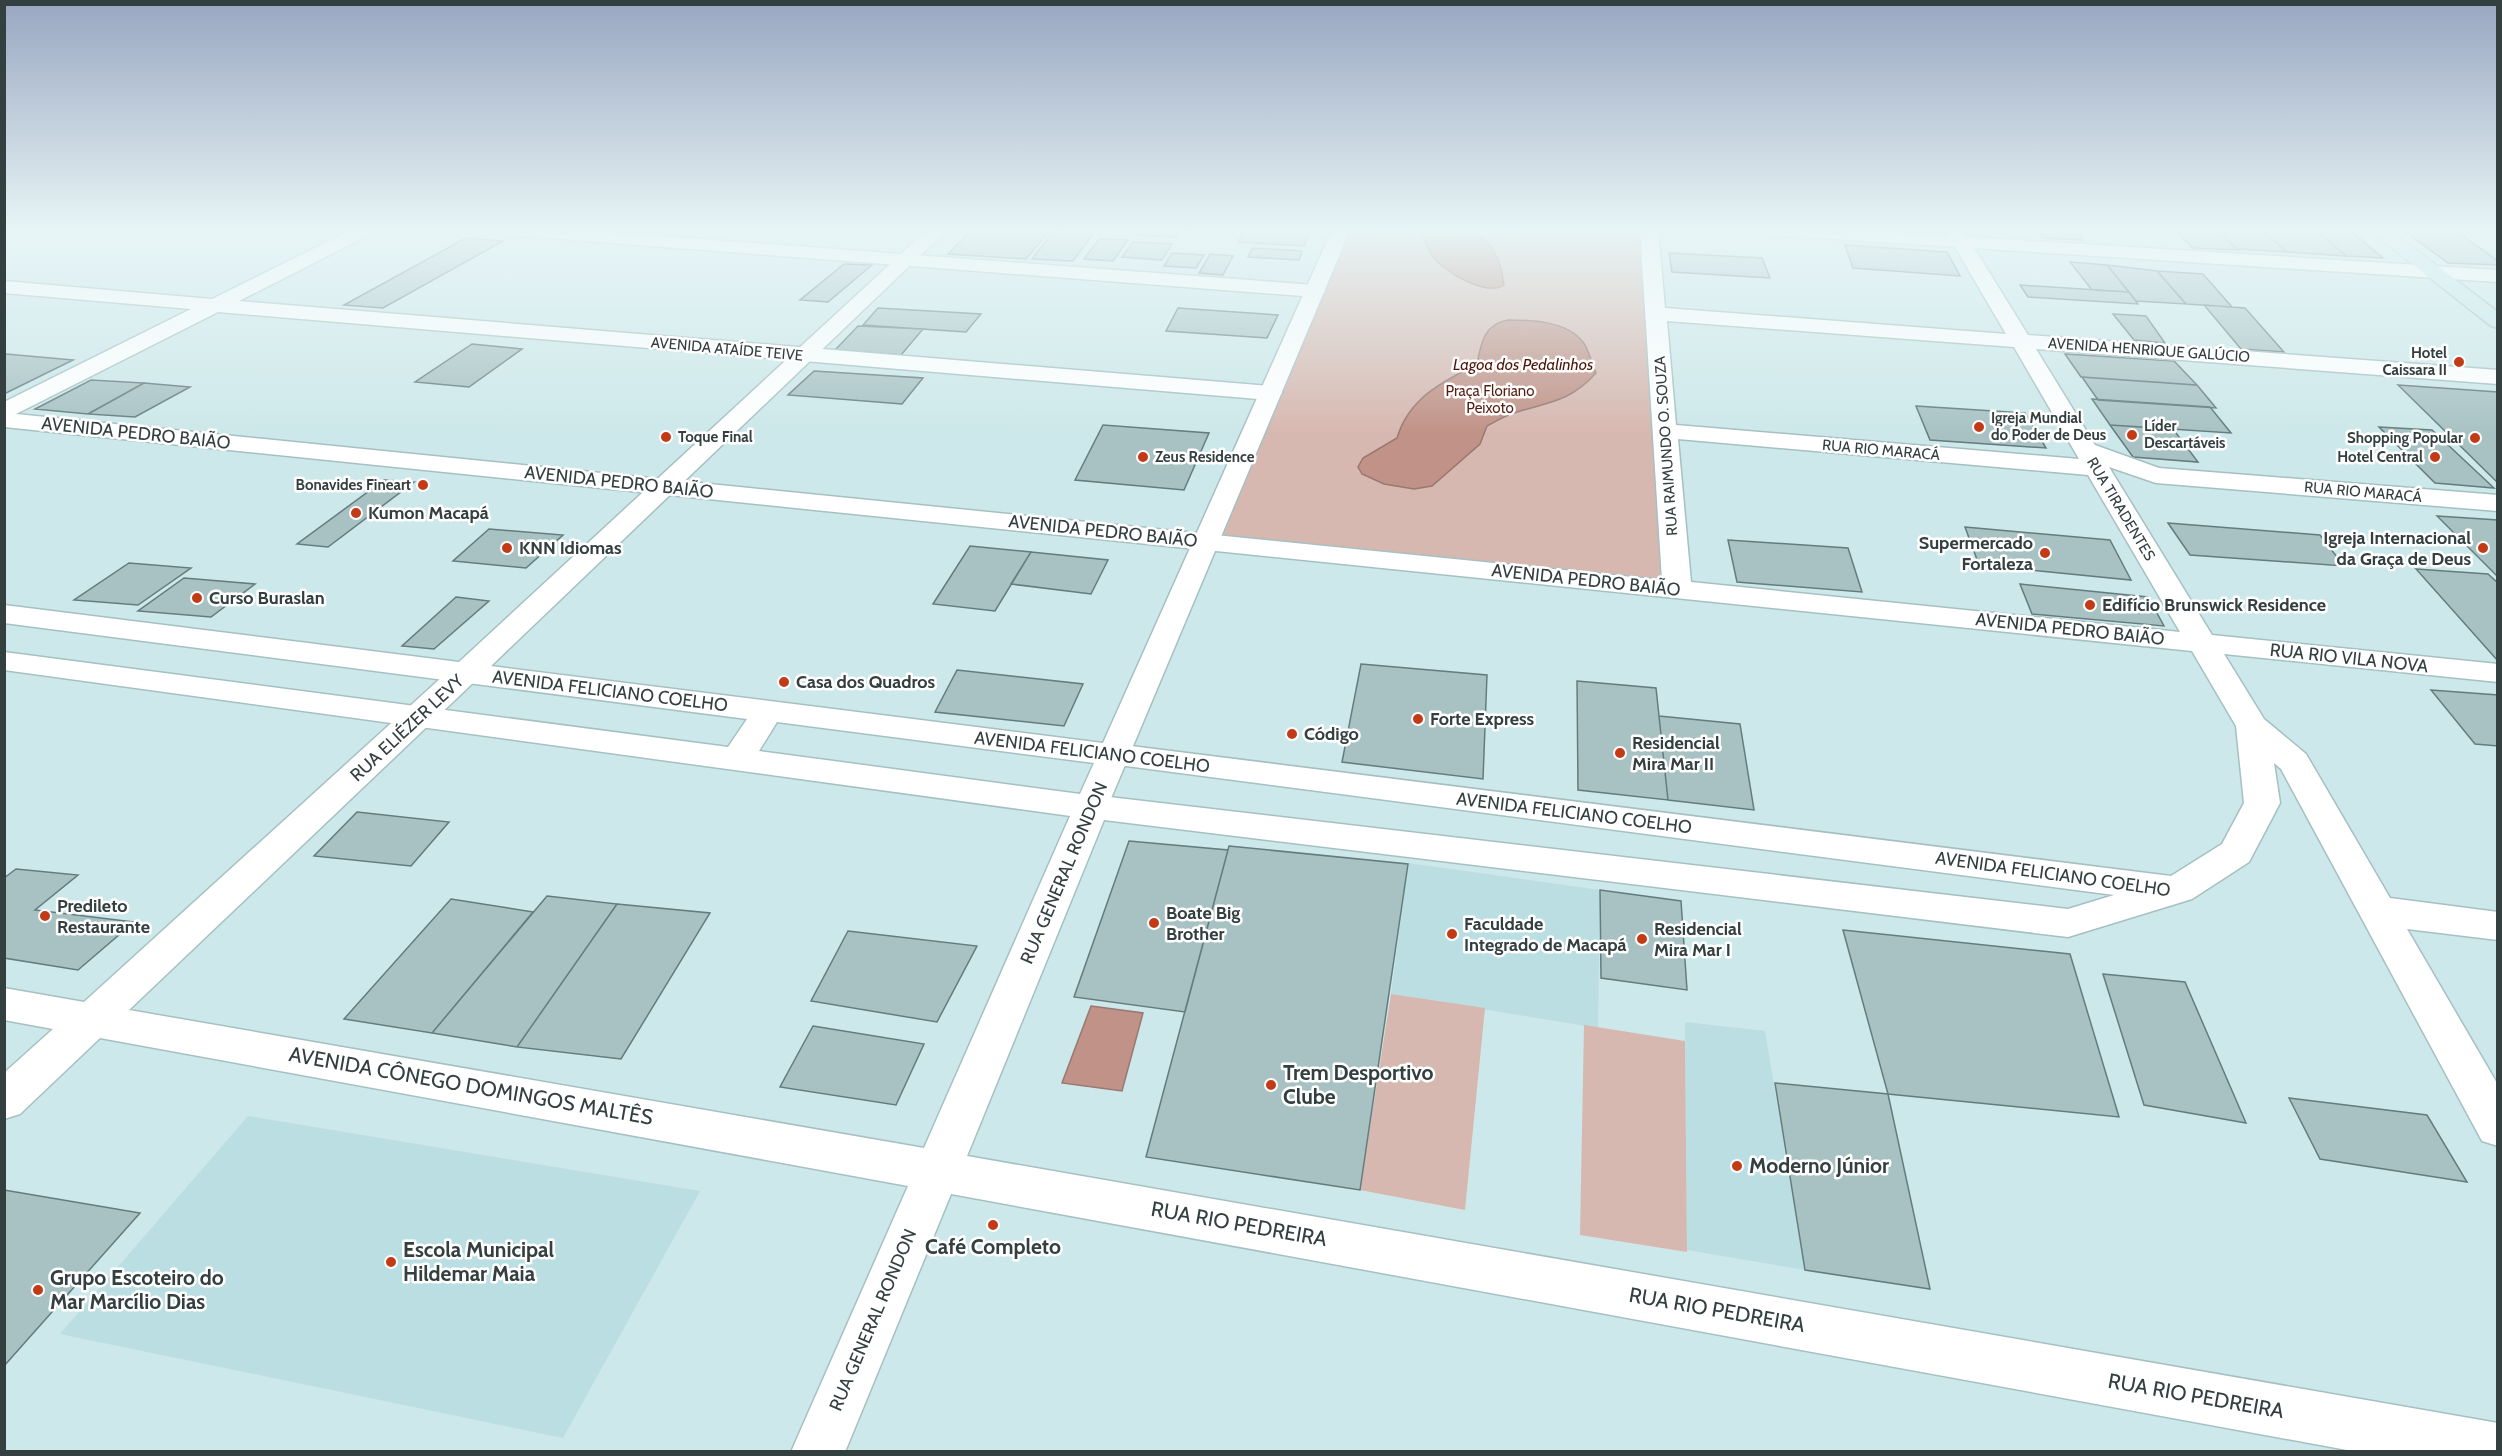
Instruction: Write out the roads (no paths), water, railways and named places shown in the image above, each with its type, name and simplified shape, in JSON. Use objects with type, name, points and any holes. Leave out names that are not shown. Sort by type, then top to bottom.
[{"type":"main road","points":[[2466,298],[2498,322]]},
{"type":"street","name":"AVENIDA ATAÍDE TEIVE","points":[[134,298],[803,356],[1270,393]]},
{"type":"street","points":[[4,411],[231,298]]},
{"type":"street","name":"RUA ELIÉZER LEVY","points":[[4,1101],[420,716],[866,298]]},
{"type":"street","name":"RUA GENERAL RONDON","points":[[818,1452],[1092,807],[1313,298]]},
{"type":"street","name":"RUA RAIMUNDO O. SOUZA","points":[[1655,298],[1677,589]]},
{"type":"street","name":"RUA TIRADENTES","points":[[1995,298],[2252,726],[2294,762],[2380,911],[2498,1127]]},
{"type":"street","name":"AVENIDA HENRIQUE GALÚCIO","points":[[1656,314],[2498,377]]},
{"type":"street","name":"AVENIDA PEDRO BAIÃO","points":[[4,420],[2201,643]]},
{"type":"street","name":"RUA RIO MARACÁ","points":[[1665,431],[2092,459],[2156,475],[2498,503]]},
{"type":"street","points":[[2114,497],[2156,475]]},
{"type":"street","name":"AVENIDA FELICIANO COELHO","points":[[4,614],[464,674],[770,710],[2179,889]]},
{"type":"street","points":[[148,680],[203,639]]},
{"type":"street","name":"RUA RIO VILA NOVA","points":[[2201,643],[2498,673]]},
{"type":"street","name":"AVENIDA FELICIANO COELHO","points":[[4,661],[1092,807],[2068,923],[2179,889]]},
{"type":"street","points":[[737,759],[770,710]]},
{"type":"street","name":"RUA TIRADENTES","points":[[2179,889],[2236,853],[2262,803],[2252,726]]},
{"type":"street","points":[[1502,856],[1505,805]]},
{"type":"street","points":[[2380,911],[2498,926]]},
{"type":"street","name":"AVENIDA CÔNEGO DOMINGOS MALTÊS","points":[[4,1004],[93,1018],[937,1170]]},
{"type":"street","name":"RUA RIO PEDREIRA","points":[[937,1170],[2498,1450]]},
{"type":"water","name":"Lagoa dos Pedalinhos","points":[[1508,320],[1548,323],[1568,330],[1583,342],[1596,373],[1578,390],[1569,395],[1509,415],[1487,426],[1480,444],[1432,486],[1414,489],[1384,484],[1362,474],[1358,467],[1363,458],[1397,438],[1410,412],[1428,393],[1477,364],[1482,342],[1489,330],[1500,322]]},
{"type":"water","points":[[1091,1006],[1143,1013],[1122,1091],[1062,1083]]},
{"type":"place","name":"Hotel Caissara II","points":[[2459,362]]},
{"type":"place","name":"Igreja Mundial do Poder de Deus","points":[[1979,427]]},
{"type":"place","name":"Líder Descartáveis","points":[[2132,435]]},
{"type":"place","name":"Toque Final","points":[[666,437]]},
{"type":"place","name":"Shopping Popular","points":[[2475,438]]},
{"type":"place","name":"Zeus Residence","points":[[1143,457]]},
{"type":"place","name":"Hotel Central","points":[[2435,457]]},
{"type":"place","name":"Bonavides Fineart","points":[[423,485]]},
{"type":"place","name":"Kumon Macapá","points":[[356,513]]},
{"type":"place","name":"KNN Idiomas","points":[[507,548]]},
{"type":"place","name":"Igreja Internacional da Graça de Deus","points":[[2483,548]]},
{"type":"place","name":"Supermercado Fortaleza","points":[[2045,553]]},
{"type":"place","name":"Curso Buraslan","points":[[197,598]]},
{"type":"place","name":"Edifício Brunswick Residence","points":[[2090,605]]},
{"type":"place","name":"Casa dos Quadros","points":[[784,682]]},
{"type":"place","name":"Forte Express","points":[[1418,719]]},
{"type":"place","name":"Código","points":[[1292,734]]},
{"type":"place","name":"Residencial Mira Mar II","points":[[1620,753]]},
{"type":"place","name":"Predileto Restaurante","points":[[45,916]]},
{"type":"place","name":"Boate Big Brother","points":[[1154,923]]},
{"type":"place","name":"Faculdade Integrado de Macapá","points":[[1452,934]]},
{"type":"place","name":"Residencial Mira Mar I","points":[[1642,939]]},
{"type":"place","name":"Trem Desportivo Clube","points":[[1271,1085]]},
{"type":"place","name":"Moderno Júnior","points":[[1737,1166]]},
{"type":"place","name":"Café Completo","points":[[993,1225]]},
{"type":"place","name":"Escola Municipal Hildemar Maia","points":[[391,1262]]},
{"type":"place","name":"Grupo Escoteiro do Mar Marcílio Dias","points":[[38,1290]]},
{"type":"park label","name":"Praça Floriano Peixoto","points":[[1490,400]]}]
